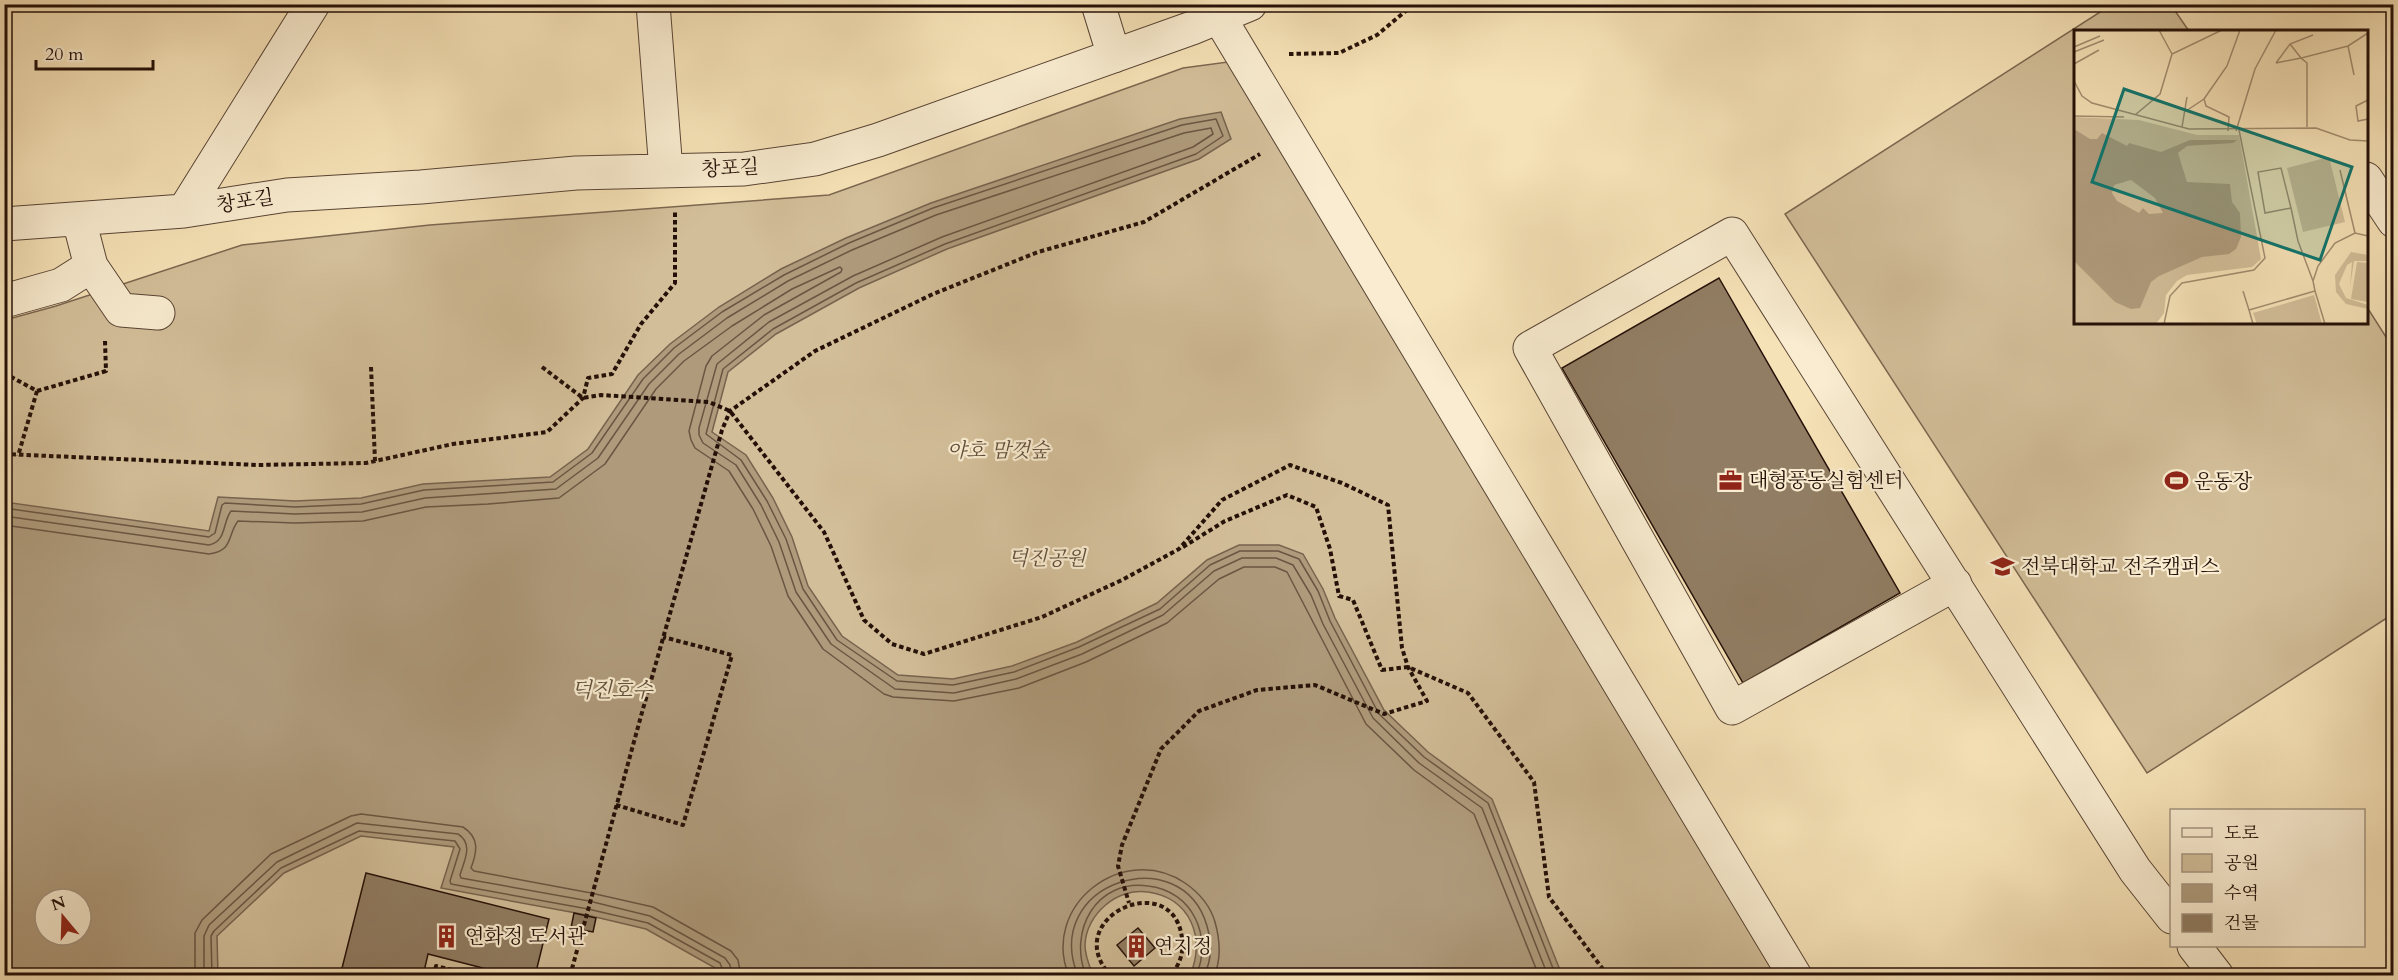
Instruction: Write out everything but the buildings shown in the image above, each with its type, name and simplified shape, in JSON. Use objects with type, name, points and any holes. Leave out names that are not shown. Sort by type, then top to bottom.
[{"type":"street","points":[[184,211],[313,4]]},
{"type":"street","points":[[652,4],[666,171]]},
{"type":"street","points":[[1098,4],[1114,56]]},
{"type":"street","name":"창포길","points":[[4,224],[184,211],[287,195],[421,187],[576,173],[744,169],[815,159],[878,140],[1114,56],[1197,17],[1250,4]]},
{"type":"street","points":[[1197,17],[1795,975]]},
{"type":"street","points":[[2368,181],[2394,221]]},
{"type":"street","points":[[79,220],[91,266],[121,310],[158,313]]},
{"type":"street","points":[[1955,584],[1732,708],[1530,348],[1732,234],[1955,584],[2135,870],[2170,914]]},
{"type":"street","points":[[4,301],[62,285],[91,266]]},
{"type":"street","points":[[2195,947],[2217,975]]},
{"type":"path","points":[[1289,54],[1339,53],[1377,35],[1414,4]]},
{"type":"path","points":[[570,975],[663,637],[722,430],[730,411],[815,351],[933,294],[1038,252],[1144,222],[1266,151]]},
{"type":"path","points":[[583,398],[588,378],[612,374],[641,324],[675,282],[675,212]]},
{"type":"path","points":[[4,373],[37,391],[106,371],[105,336],[121,310]]},
{"type":"path","points":[[371,367],[375,461]]},
{"type":"path","points":[[542,367],[583,398]]},
{"type":"path","points":[[18,456],[37,391]]},
{"type":"path","points":[[4,454],[257,465],[375,461],[453,444],[547,432],[583,398],[602,394],[710,402],[730,411],[824,532],[864,620],[892,644],[924,654],[1042,617],[1122,580],[1225,521],[1287,495],[1316,507],[1330,549],[1339,596],[1353,600],[1382,670],[1408,668],[1468,693],[1534,782],[1549,897],[1608,975]]},
{"type":"path","points":[[1129,903],[1118,867],[1122,845],[1161,749],[1199,711],[1257,690],[1315,685],[1384,714],[1427,701],[1408,668],[1402,648],[1388,505],[1342,483],[1290,465],[1222,500],[1179,549]]},
{"type":"path","points":[[616,805],[683,825],[732,655],[663,637]]},
{"type":"path","points":[[1111,975],[1101,962],[1098,948],[1099,934],[1105,920],[1116,910],[1129,903],[1142,902],[1167,911],[1176,921],[1182,933],[1181,959],[1169,975]]},
{"type":"path","points":[[434,975],[436,966],[478,975]]},
{"type":"path","points":[[1174,971],[1184,975]]},
{"type":"green space","name":"운동장","points":[[2111,5],[2171,5],[2188,30],[2074,30],[2074,324],[2368,324],[2368,309],[2393,348],[2393,614],[2147,773],[1785,214]]},
{"type":"green space","name":"덕진공원","points":[[1228,62],[1781,976],[5,976],[5,320],[56,306],[242,245],[430,225],[829,195],[1183,68]]},
{"type":"water","name":"덕진호수","points":[[1221,112],[1231,139],[1199,159],[947,249],[859,288],[776,334],[728,372],[712,432],[746,455],[773,498],[792,537],[808,586],[842,636],[898,675],[953,679],[1012,666],[1077,642],[1157,603],[1207,560],[1239,545],[1279,545],[1303,554],[1384,710],[1428,752],[1492,799],[1562,975],[1190,975],[1195,961],[1195,934],[1184,911],[1175,902],[1163,896],[1137,892],[1115,898],[1097,913],[1091,923],[1085,945],[1086,957],[1093,975],[719,975],[717,969],[646,929],[587,915],[441,888],[454,847],[361,836],[284,873],[217,936],[218,975],[5,975],[5,502],[209,531],[218,497],[295,501],[361,498],[423,484],[550,477],[588,449],[638,375],[670,344],[719,307],[781,269],[846,238],[931,203],[1180,119]]},
{"type":"place","name":"대형풍동실험센터","points":[[1731,480]]},
{"type":"place","name":"운동장","points":[[2176,481]]},
{"type":"place","name":"전북대학교 전주캠퍼스","points":[[2003,566]]},
{"type":"place","name":"연화정 도서관","points":[[447,936]]},
{"type":"place","name":"연지정","points":[[1136,946]]},
{"type":"park label","name":"야호 맘껏숲","points":[[998,450]]}]
